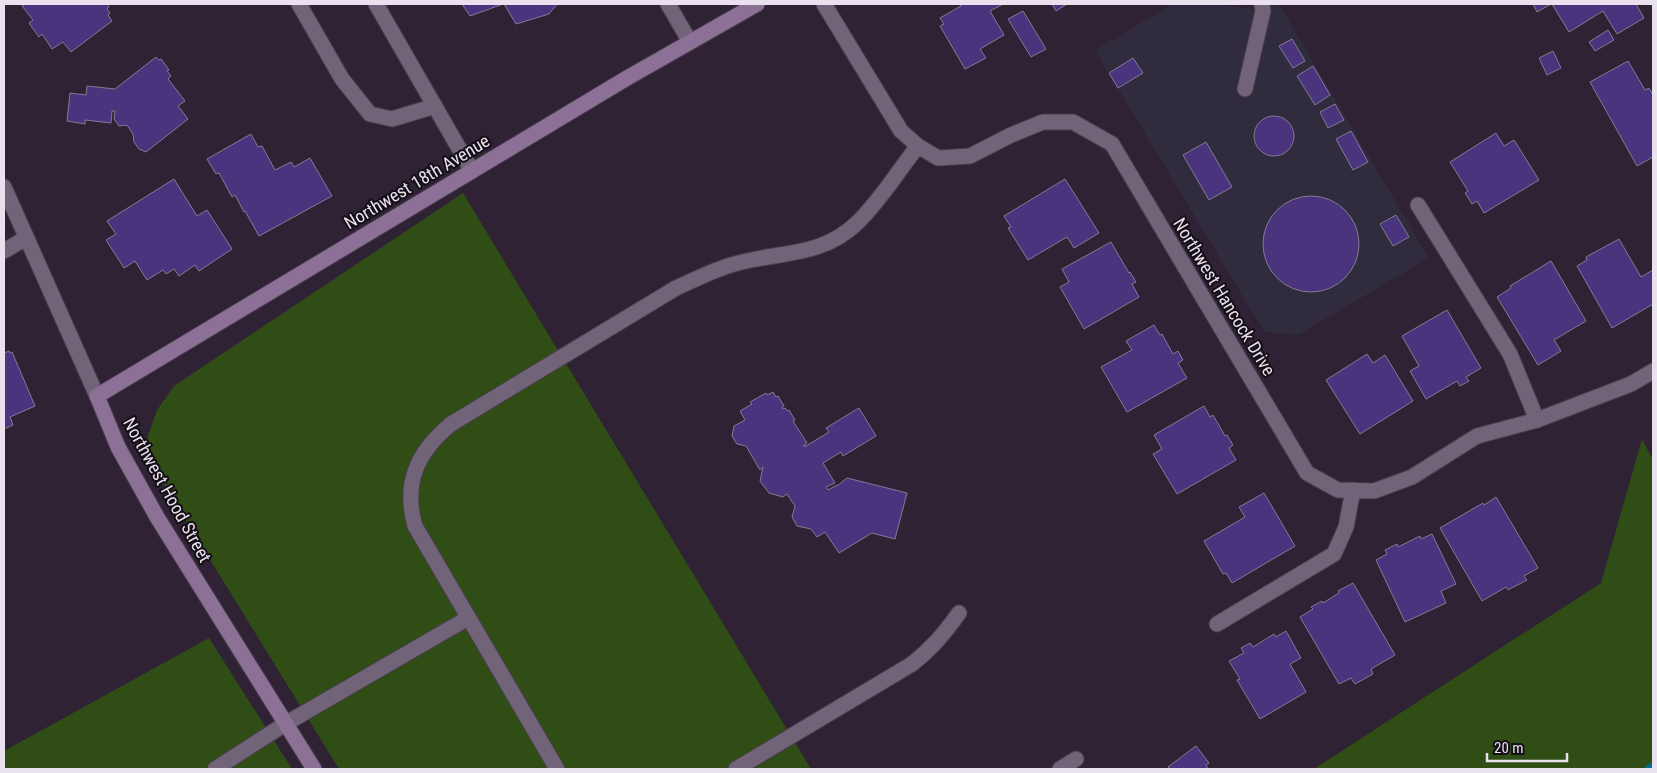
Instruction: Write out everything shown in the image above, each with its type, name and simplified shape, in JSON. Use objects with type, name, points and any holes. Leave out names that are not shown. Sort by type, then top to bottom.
[{"type":"street","points":[[299,4],[342,79],[370,114],[392,119],[435,106]]},
{"type":"street","points":[[376,4],[472,171]]},
{"type":"street","points":[[668,4],[690,42]]},
{"type":"street","name":"Northwest 18th Avenue","points":[[97,396],[472,171],[757,4]]},
{"type":"street","name":"Northwest Hancock Drive","points":[[824,4],[901,132],[918,146],[938,158],[970,156],[1011,135],[1043,122],[1074,122],[1112,144],[1307,473],[1338,490],[1374,491],[1412,477],[1478,436],[1537,420],[1631,384],[1653,371]]},
{"type":"street","points":[[1245,89],[1264,11],[1262,4]]},
{"type":"street","points":[[557,769],[422,541],[415,526],[410,510],[410,493],[413,475],[418,462],[437,436],[451,424],[676,288],[712,271],[750,260],[809,250],[828,243],[856,224],[878,199],[918,146]]},
{"type":"street","name":"Northwest Hood Street","points":[[4,187],[118,447],[157,517],[314,769]]},
{"type":"street","points":[[1418,205],[1510,354],[1537,420]]},
{"type":"street","points":[[4,251],[26,238]]},
{"type":"street","points":[[1216,624],[1334,554],[1346,527],[1352,490]]},
{"type":"street","points":[[736,769],[912,664],[939,641],[959,613]]},
{"type":"street","points":[[215,769],[285,724],[468,618]]},
{"type":"street","points":[[1060,769],[1076,759]]},
{"type":"shaded area","points":[[1173,4],[1212,4],[1253,9],[1262,4],[1279,4],[1429,258],[1298,335],[1264,332],[1095,50]]},
{"type":"green space","points":[[463,193],[811,769],[339,769],[151,464],[146,441],[157,410],[174,386]]},
{"type":"green space","points":[[1642,439],[1653,460],[1653,769],[1314,769],[1601,583]]},
{"type":"green space","points":[[209,638],[292,769],[4,769],[4,751]]},
{"type":"building","points":[[25,4],[107,4],[109,7],[107,9],[110,13],[108,15],[112,21],[71,52],[63,42],[52,49],[42,34],[39,37],[29,23],[33,20],[22,6]]},
{"type":"building","points":[[462,4],[503,4],[470,16]]},
{"type":"building","points":[[504,4],[557,4],[549,14],[516,24]]},
{"type":"building","points":[[960,4],[1003,4],[990,11],[1004,35],[980,49],[986,58],[965,69],[940,26],[944,24],[940,18],[961,6]]},
{"type":"building","points":[[1052,4],[1067,4],[1056,11]]},
{"type":"building","points":[[1533,4],[1551,4],[1537,12]]},
{"type":"building","points":[[1552,4],[1636,4],[1644,18],[1617,34],[1603,11],[1569,32]]},
{"type":"building","points":[[1023,11],[1046,49],[1031,57],[1008,19]]},
{"type":"building","points":[[1608,30],[1614,40],[1595,51],[1589,42]]},
{"type":"building","points":[[1292,39],[1305,61],[1293,68],[1279,46]]},
{"type":"building","points":[[1553,51],[1561,68],[1547,75],[1539,58]]},
{"type":"building","points":[[156,57],[159,60],[161,59],[169,70],[167,71],[171,76],[168,79],[185,101],[178,106],[188,119],[146,152],[139,149],[134,142],[133,134],[127,125],[119,126],[114,119],[115,111],[112,111],[111,123],[85,120],[85,124],[67,121],[70,93],[86,95],[87,86],[115,89]]},
{"type":"building","points":[[1133,58],[1143,73],[1118,88],[1109,73]]},
{"type":"building","points":[[1628,61],[1645,90],[1649,88],[1653,95],[1653,157],[1637,166],[1590,82]]},
{"type":"building","points":[[1313,66],[1330,95],[1315,105],[1297,76]]},
{"type":"building","points":[[1335,104],[1344,120],[1328,128],[1320,112]]},
{"type":"building","points":[[1278,116],[1285,119],[1291,125],[1294,136],[1293,144],[1285,153],[1278,156],[1270,156],[1263,153],[1255,144],[1254,132],[1257,125],[1266,117]]},
{"type":"building","points":[[1351,131],[1368,162],[1353,170],[1336,139]]},
{"type":"building","points":[[1496,133],[1504,146],[1514,140],[1539,180],[1484,213],[1477,201],[1472,204],[1465,193],[1468,191],[1450,162]]},
{"type":"building","points":[[251,134],[258,147],[262,146],[275,170],[291,162],[294,167],[310,158],[332,196],[259,236],[235,195],[232,197],[219,173],[216,174],[207,159]]},
{"type":"building","points":[[1206,142],[1232,187],[1209,200],[1183,155]]},
{"type":"building","points":[[174,179],[197,216],[207,210],[232,249],[199,271],[195,265],[179,276],[174,269],[166,274],[163,270],[147,280],[135,261],[124,268],[106,240],[116,234],[107,221]]},
{"type":"building","points":[[1065,179],[1099,233],[1074,248],[1067,237],[1028,260],[1008,228],[1011,227],[1004,216]]},
{"type":"building","points":[[1311,196],[1329,199],[1345,210],[1356,226],[1359,244],[1356,262],[1345,278],[1329,289],[1311,292],[1293,289],[1277,278],[1266,262],[1263,244],[1266,226],[1277,210],[1293,199]]},
{"type":"building","points":[[1396,215],[1409,237],[1393,246],[1380,224]]},
{"type":"building","points":[[1619,239],[1641,277],[1653,270],[1653,304],[1612,328],[1577,266],[1587,260],[1586,257]]},
{"type":"building","points":[[1111,242],[1136,282],[1132,284],[1139,297],[1084,329],[1060,287],[1069,282],[1062,269]]},
{"type":"building","points":[[1551,261],[1586,321],[1554,340],[1561,351],[1538,365],[1497,297],[1511,288],[1510,286]]},
{"type":"building","points":[[1447,310],[1481,368],[1466,377],[1469,381],[1460,386],[1457,381],[1426,399],[1410,371],[1419,366],[1402,336]]},
{"type":"building","points":[[1154,325],[1160,335],[1162,334],[1173,354],[1178,351],[1183,360],[1178,363],[1187,378],[1127,412],[1101,367],[1132,350],[1126,341]]},
{"type":"building","points":[[9,351],[10,353],[12,352],[35,406],[10,417],[13,425],[4,429],[4,353]]},
{"type":"building","points":[[1367,354],[1373,363],[1385,355],[1413,401],[1360,434],[1326,380]]},
{"type":"building","points":[[773,392],[784,406],[782,407],[783,409],[789,410],[795,420],[793,421],[807,443],[803,446],[829,432],[826,428],[859,408],[876,436],[843,456],[841,452],[823,463],[835,483],[826,487],[828,490],[847,478],[907,493],[895,539],[872,533],[839,553],[825,532],[817,537],[811,529],[797,526],[792,517],[795,506],[787,494],[783,497],[769,493],[760,481],[763,467],[760,470],[746,446],[737,444],[732,436],[734,426],[745,420],[740,411],[752,404],[750,402],[766,393],[767,395]]},
{"type":"building","points":[[1204,406],[1210,417],[1213,415],[1225,436],[1227,435],[1233,445],[1229,448],[1236,460],[1177,494],[1153,454],[1162,449],[1154,435]]},
{"type":"building","points":[[1264,493],[1295,546],[1232,583],[1226,573],[1223,574],[1204,541],[1245,517],[1239,507]]},
{"type":"building","points":[[1496,497],[1538,568],[1524,576],[1527,580],[1508,590],[1506,587],[1482,601],[1440,528]]},
{"type":"building","points":[[1432,534],[1456,584],[1441,591],[1446,603],[1405,622],[1376,560],[1387,554],[1385,550],[1397,544],[1398,547],[1420,536],[1421,539]]},
{"type":"building","points":[[1353,583],[1395,655],[1371,669],[1373,674],[1355,684],[1351,678],[1339,684],[1300,617],[1313,609],[1311,607],[1322,601],[1323,603],[1339,593],[1338,591]]},
{"type":"building","points":[[1286,631],[1301,658],[1290,664],[1306,692],[1260,719],[1237,680],[1240,679],[1229,661],[1244,653],[1241,648],[1250,643],[1253,647],[1274,634],[1276,637]]},
{"type":"building","points":[[1196,746],[1209,763],[1206,765],[1208,769],[1170,769],[1168,767]]},
{"type":"waterway","points":[[1649,769],[1653,766]]}]
